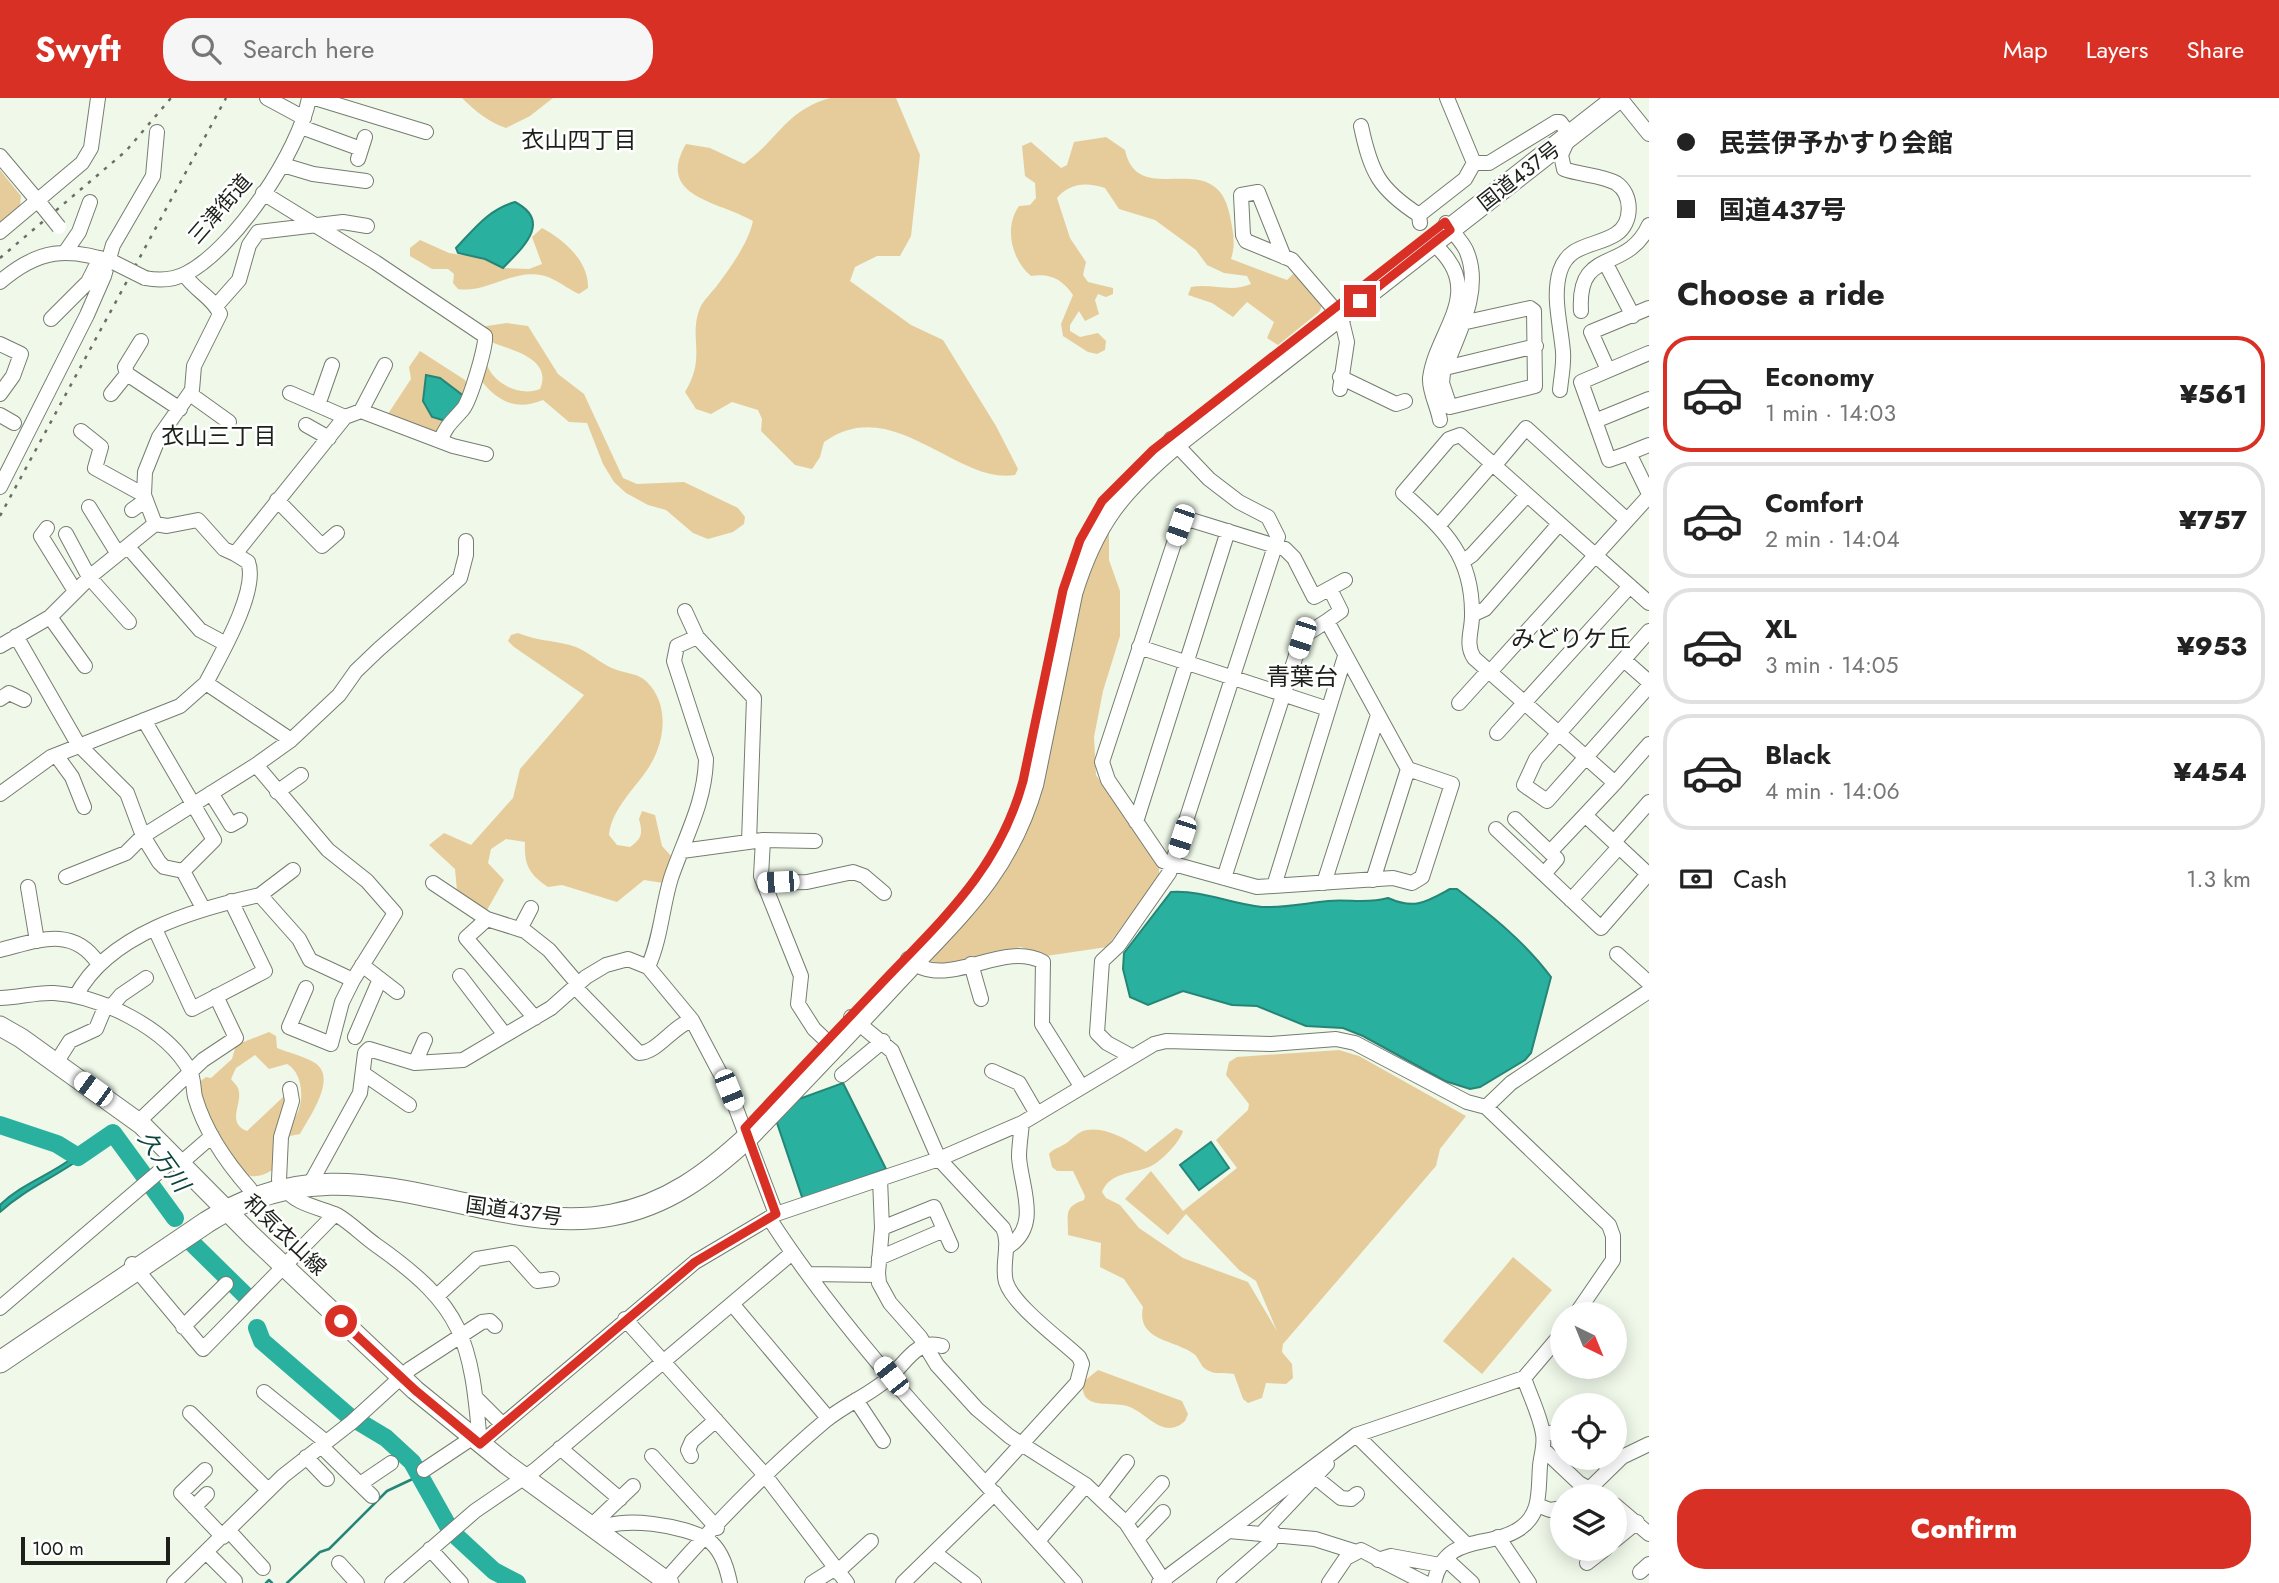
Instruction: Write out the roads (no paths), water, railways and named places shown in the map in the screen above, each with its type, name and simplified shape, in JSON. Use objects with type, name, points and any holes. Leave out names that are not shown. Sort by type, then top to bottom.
[{"type":"highway","name":"国道437号","points":[[1567,132],[1602,98]]},
{"type":"highway","name":"国道437号","points":[[0,1352],[250,1189],[313,1179],[377,1186],[520,1215],[587,1219],[643,1206],[682,1190],[715,1167],[909,960],[978,892],[1012,841],[1033,783],[1080,566],[1110,506],[1172,441],[1567,132],[1619,98]]},
{"type":"highway","name":"国道437号","points":[[223,1206],[282,1185]]},
{"type":"highway","name":"国道437号","points":[[0,1362],[133,1266]]},
{"type":"main road","name":"和気衣山線","points":[[0,1026],[138,1122],[400,1377],[524,1478],[666,1582]]},
{"type":"street","points":[[0,232],[40,204],[87,156],[98,98]]},
{"type":"street","points":[[267,98],[303,123],[361,148]]},
{"type":"street","name":"三津街道","points":[[0,282],[32,260],[66,251],[108,261],[145,278],[170,279],[185,275],[215,251],[283,165],[303,123],[309,98]]},
{"type":"street","points":[[315,98],[426,132]]},
{"type":"street","points":[[1447,98],[1474,163]]},
{"type":"street","points":[[1619,98],[1649,134]]},
{"type":"street","points":[[1474,163],[1489,163],[1556,122],[1567,132],[1561,165],[1582,175],[1614,181],[1629,197],[1624,225],[1616,233],[1584,244],[1572,253],[1560,270],[1558,317],[1563,355],[1560,390]]},
{"type":"street","points":[[1361,126],[1378,181],[1385,191],[1420,219],[1465,179],[1474,163]]},
{"type":"street","points":[[0,487],[87,315],[113,245],[153,176],[157,132]]},
{"type":"street","points":[[0,156],[59,227],[66,251]]},
{"type":"street","points":[[283,165],[313,174],[366,181]]},
{"type":"street","points":[[1284,257],[1258,192],[1241,195],[1243,234],[1246,241],[1300,267],[1338,313],[1347,342],[1340,383],[1396,404],[1405,401]]},
{"type":"street","points":[[263,193],[485,336],[487,344],[477,368],[470,397],[443,431],[441,440]]},
{"type":"street","points":[[66,251],[79,232],[90,202]]},
{"type":"street","points":[[1576,306],[1586,275],[1605,262],[1629,253],[1638,244],[1649,223],[1635,214]]},
{"type":"street","points":[[216,306],[239,280],[249,245],[258,232],[343,222],[367,226]]},
{"type":"street","points":[[1448,226],[1466,250],[1471,291],[1442,383],[1450,407],[1535,386],[1537,315],[1530,308],[1462,323]]},
{"type":"street","points":[[1440,420],[1430,377],[1446,336],[1459,288],[1458,275],[1441,251]]},
{"type":"street","points":[[51,319],[108,261]]},
{"type":"street","points":[[1605,262],[1633,316]]},
{"type":"street","points":[[155,524],[145,498],[145,472],[149,457],[167,423],[190,394],[194,366],[220,314],[216,306],[190,284],[185,275]]},
{"type":"street","points":[[1608,370],[1591,332],[1649,308]]},
{"type":"street","points":[[142,341],[125,367],[127,373],[180,409]]},
{"type":"street","points":[[0,344],[21,354],[13,376],[0,394]]},
{"type":"street","points":[[1445,368],[1536,346]]},
{"type":"street","points":[[1649,353],[1581,382],[1609,460],[1649,445]]},
{"type":"street","points":[[318,405],[332,365]]},
{"type":"street","points":[[361,411],[384,365]]},
{"type":"street","points":[[111,394],[127,373]]},
{"type":"street","points":[[290,393],[345,417]]},
{"type":"street","points":[[190,394],[229,422]]},
{"type":"street","points":[[1595,421],[1649,399]]},
{"type":"street","points":[[235,554],[345,417],[361,411],[486,454]]},
{"type":"street","points":[[0,415],[14,423]]},
{"type":"street","points":[[306,425],[329,438]]},
{"type":"street","points":[[1439,525],[1526,428],[1628,520]]},
{"type":"street","points":[[1541,442],[1552,430]]},
{"type":"street","points":[[81,431],[101,447],[95,468],[145,498]]},
{"type":"street","points":[[1615,783],[1489,671],[1468,649],[1472,615],[1457,547],[1439,525],[1403,493],[1449,439],[1460,435],[1649,603]]},
{"type":"street","points":[[1131,1056],[1107,1043],[1097,1033],[1102,961],[1133,925],[1164,882],[1173,863],[1278,537],[1273,522],[1209,480],[1172,441]]},
{"type":"street","points":[[1459,703],[1649,495],[1629,453]]},
{"type":"street","points":[[1462,562],[1472,555],[1527,495]]},
{"type":"street","points":[[132,510],[145,498]]},
{"type":"street","points":[[278,500],[322,546],[337,533]]},
{"type":"street","points":[[89,507],[123,550],[200,630],[226,644]]},
{"type":"street","points":[[0,646],[50,617],[89,577],[155,524],[167,526],[198,520],[224,549],[248,562],[251,577],[226,644],[206,682],[180,706],[78,744],[56,755],[0,794]]},
{"type":"street","points":[[1327,621],[1408,769],[1452,784],[1419,881],[1412,883],[1393,878],[1257,887],[1163,861],[1108,780],[1102,762],[1180,525],[1191,520],[1276,545],[1294,558],[1314,597],[1345,580]]},
{"type":"street","points":[[1472,615],[1485,609],[1559,524]]},
{"type":"street","points":[[47,528],[41,536],[75,592]]},
{"type":"street","points":[[1136,822],[1228,531]]},
{"type":"street","points":[[66,534],[89,577],[129,622]]},
{"type":"street","points":[[66,877],[126,853],[143,836],[291,740],[339,695],[372,657],[460,578],[466,555],[466,541]]},
{"type":"street","points":[[1497,733],[1630,586]]},
{"type":"street","points":[[1224,878],[1302,638],[1341,611],[1330,589]]},
{"type":"street","points":[[685,611],[697,637],[754,698],[756,841],[764,883],[801,976],[799,1004],[808,1022],[830,1045]]},
{"type":"street","points":[[50,617],[85,666]]},
{"type":"street","points":[[1624,660],[1649,684],[1547,801],[1524,785],[1535,759],[1649,631]]},
{"type":"street","points":[[16,636],[78,744],[123,787],[143,836],[164,867],[183,871],[203,908]]},
{"type":"street","points":[[648,967],[671,879],[702,796],[706,758],[688,710],[674,653],[677,646],[697,637]]},
{"type":"street","points":[[1139,647],[1328,709]]},
{"type":"street","points":[[1274,886],[1345,656]]},
{"type":"street","points":[[206,682],[291,740]]},
{"type":"street","points":[[0,699],[9,693],[24,700]]},
{"type":"street","points":[[1324,883],[1378,715]]},
{"type":"street","points":[[144,720],[214,840],[183,871]]},
{"type":"street","points":[[1550,852],[1649,744]]},
{"type":"street","points":[[56,755],[72,777],[84,807]]},
{"type":"street","points":[[256,765],[328,850],[367,881],[395,913],[353,979],[331,1044],[289,1027],[306,988]]},
{"type":"street","points":[[1373,880],[1408,769]]},
{"type":"street","points":[[277,792],[301,775]]},
{"type":"street","points":[[211,793],[232,825],[240,820]]},
{"type":"street","points":[[1572,900],[1649,802]]},
{"type":"street","points":[[1496,829],[1601,928],[1649,874],[1585,816]]},
{"type":"street","points":[[1515,819],[1531,828],[1557,859],[1544,874]]},
{"type":"street","points":[[682,851],[756,841],[815,841]]},
{"type":"street","points":[[76,996],[97,963],[155,929],[203,908],[260,895],[293,870]]},
{"type":"street","points":[[764,883],[807,882],[853,872],[864,876],[884,893]]},
{"type":"street","points":[[433,883],[487,919],[520,929],[549,950],[576,985],[639,1053],[649,1051],[672,1030],[692,1020]]},
{"type":"street","points":[[27,887],[37,941]]},
{"type":"street","points":[[260,895],[299,939],[310,960],[353,979]]},
{"type":"street","points":[[155,929],[192,1009],[265,971],[231,901]]},
{"type":"street","points":[[520,929],[531,908]]},
{"type":"street","points":[[487,919],[466,938],[536,1018]]},
{"type":"street","points":[[0,950],[37,941],[61,939],[82,944],[97,963]]},
{"type":"street","points":[[909,960],[923,969],[942,971],[1020,953],[1043,961],[1042,1024],[1081,1086]]},
{"type":"street","points":[[1617,954],[1649,983]]},
{"type":"street","points":[[336,1026],[369,1049],[415,1063],[463,1060],[536,1018],[576,985],[616,960],[628,960],[648,967],[692,1020],[729,1090],[747,1133],[773,1216],[792,1252],[891,1376],[1075,1583]]},
{"type":"street","points":[[971,964],[981,999]]},
{"type":"street","points":[[362,965],[397,992]]},
{"type":"street","points":[[460,976],[505,1035]]},
{"type":"street","points":[[56,1063],[70,1041],[94,1031],[108,1006],[146,978]]},
{"type":"street","points":[[355,1037],[380,979]]},
{"type":"street","points":[[1486,1107],[1511,1083],[1649,991]]},
{"type":"street","points":[[0,998],[50,993],[76,996],[108,1006],[161,1039],[190,1071],[195,1096],[212,1136],[233,1170],[250,1189]]},
{"type":"street","points":[[138,1122],[190,1071],[236,1038],[216,996]]},
{"type":"street","points":[[853,1020],[883,1041],[892,1051],[939,1159],[1003,1228],[1006,1248],[1004,1270],[1011,1293],[1079,1357],[1082,1364],[1077,1383],[1023,1444],[991,1488],[935,1553],[903,1583]]},
{"type":"street","points":[[415,1063],[425,1040]]},
{"type":"street","points":[[425,1470],[476,1441],[501,1423],[695,1262],[773,1216],[939,1159],[1021,1123],[1145,1047],[1166,1041],[1246,1044],[1346,1040],[1467,1102],[1486,1107],[1609,1225],[1614,1236],[1613,1260],[1584,1302]]},
{"type":"street","points":[[842,1075],[883,1041]]},
{"type":"street","points":[[313,1179],[360,1093],[365,1053],[369,1049]]},
{"type":"street","points":[[992,1071],[1018,1083],[1037,1114]]},
{"type":"street","points":[[364,1074],[371,1075],[409,1105]]},
{"type":"street","points":[[290,1089],[292,1101],[281,1137],[282,1185],[294,1198],[335,1214],[409,1268],[439,1295],[461,1334],[470,1357],[476,1398],[476,1441]]},
{"type":"street","points":[[1006,1248],[1022,1232],[1028,1205],[1019,1157],[1021,1123]]},
{"type":"street","points":[[0,1308],[149,1182],[212,1136]]},
{"type":"street","points":[[880,1179],[882,1228],[878,1275],[884,1294],[925,1345],[937,1365],[977,1409],[1023,1444],[1086,1485],[1126,1522],[1139,1538],[1162,1582],[1356,1435],[1524,1378],[1550,1347]]},
{"type":"street","points":[[882,1228],[934,1207],[951,1245]]},
{"type":"street","points":[[133,1266],[203,1349],[335,1214]]},
{"type":"street","points":[[879,1258],[944,1230]]},
{"type":"street","points":[[439,1295],[477,1259],[512,1252],[537,1281],[552,1279]]},
{"type":"street","points":[[392,1583],[493,1498],[524,1478],[733,1305],[792,1252]]},
{"type":"street","points":[[809,1274],[878,1275]]},
{"type":"street","points":[[183,1327],[222,1293]]},
{"type":"street","points":[[733,1305],[828,1418]]},
{"type":"street","points":[[625,1320],[764,1474],[848,1583]]},
{"type":"street","points":[[175,1583],[268,1490],[400,1377],[482,1322],[490,1321],[495,1326]]},
{"type":"street","points":[[666,1582],[764,1474],[828,1418],[891,1376],[912,1353],[925,1345],[942,1346]]},
{"type":"street","points":[[1434,1583],[1443,1563],[1465,1543],[1518,1530],[1534,1514],[1543,1441],[1524,1378]]},
{"type":"street","points":[[264,1392],[323,1444],[372,1496]]},
{"type":"street","points":[[476,1398],[501,1423]]},
{"type":"street","points":[[856,1400],[883,1441]]},
{"type":"street","points":[[190,1413],[236,1465],[268,1490]]},
{"type":"street","points":[[691,1456],[688,1450],[692,1441],[716,1420]]},
{"type":"street","points":[[1356,1435],[1465,1543]]},
{"type":"street","points":[[1543,1441],[1550,1436]]},
{"type":"street","points":[[1543,1441],[1580,1484]]},
{"type":"street","points":[[1627,1455],[1649,1444]]},
{"type":"street","points":[[560,1448],[620,1499]]},
{"type":"street","points":[[1268,1533],[1326,1465],[1331,1453]]},
{"type":"street","points":[[652,1456],[711,1533],[730,1583]]},
{"type":"street","points":[[306,1457],[327,1479]]},
{"type":"street","points":[[1100,1497],[1127,1462]]},
{"type":"street","points":[[360,1484],[391,1463]]},
{"type":"street","points":[[206,1473],[181,1493],[263,1568]]},
{"type":"street","points":[[1315,1477],[1341,1499],[1351,1499],[1357,1494]]},
{"type":"street","points":[[1126,1522],[1162,1483]]},
{"type":"street","points":[[1038,1541],[1086,1485]]},
{"type":"street","points":[[594,1529],[634,1486]]},
{"type":"street","points":[[194,1507],[207,1494]]},
{"type":"street","points":[[1537,1505],[1550,1510]]},
{"type":"street","points":[[1139,1538],[1163,1512]]},
{"type":"street","points":[[1627,1514],[1649,1534]]},
{"type":"street","points":[[594,1529],[633,1521],[711,1533]]},
{"type":"street","points":[[1627,1530],[1637,1522]]},
{"type":"street","points":[[1229,1531],[1315,1539],[1353,1552]]},
{"type":"street","points":[[1224,1583],[1270,1543],[1268,1533]]},
{"type":"street","points":[[1498,1537],[1529,1583]]},
{"type":"street","points":[[813,1583],[836,1570],[870,1541]]},
{"type":"street","points":[[430,1549],[461,1583]]},
{"type":"street","points":[[1333,1582],[1346,1558],[1361,1550],[1425,1583]]},
{"type":"street","points":[[206,1552],[237,1580]]},
{"type":"street","points":[[935,1553],[974,1583]]},
{"type":"street","points":[[1378,1560],[1391,1556],[1443,1563],[1472,1583]]},
{"type":"street","points":[[1587,1563],[1591,1561]]},
{"type":"street","points":[[339,1563],[357,1583]]},
{"type":"water","points":[[515,202],[532,218],[533,226],[525,244],[503,268],[485,259],[458,253],[456,248],[482,220],[505,205]]},
{"type":"water","points":[[426,375],[440,378],[465,397],[446,421],[432,417],[423,401]]},
{"type":"water","points":[[1450,889],[1457,889],[1507,930],[1551,977],[1531,1053],[1525,1060],[1480,1087],[1470,1089],[1445,1081],[1363,1036],[1343,1028],[1306,1026],[1257,1006],[1232,1005],[1183,991],[1148,1005],[1130,997],[1123,969],[1124,953],[1171,892],[1195,893],[1271,907],[1388,898],[1413,904],[1427,901]]},
{"type":"water","points":[[843,1083],[886,1169],[803,1200],[776,1120],[796,1100]]},
{"type":"water","points":[[1211,1142],[1229,1168],[1199,1190],[1180,1165]]},
{"type":"water","points":[[75,1156],[80,1159],[0,1212],[0,1205],[8,1198]]},
{"type":"waterway","name":"久万川","points":[[0,1125],[57,1144],[78,1157],[113,1133],[175,1218]]},
{"type":"waterway","name":"久万川","points":[[192,1243],[246,1296]]},
{"type":"waterway","name":"久万川","points":[[257,1328],[262,1341],[351,1418]]},
{"type":"waterway","name":"久万川","points":[[356,1420],[386,1438],[412,1462],[448,1526]]},
{"type":"waterway","points":[[287,1583],[320,1552],[329,1549],[387,1491],[421,1475]]},
{"type":"waterway","name":"久万川","points":[[455,1535],[494,1571],[517,1583]]},
{"type":"waterway","points":[[266,1583],[269,1580],[272,1583]]},
{"type":"railway","points":[[0,258],[126,151],[171,98]]},
{"type":"railway","points":[[0,516],[226,98]]},
{"type":"district","name":"衣山四丁目","points":[[579,140]]},
{"type":"district","name":"衣山三丁目","points":[[219,436]]},
{"type":"district","name":"みどりケ丘","points":[[1571,639]]},
{"type":"district","name":"青葉台","points":[[1302,677]]}]
